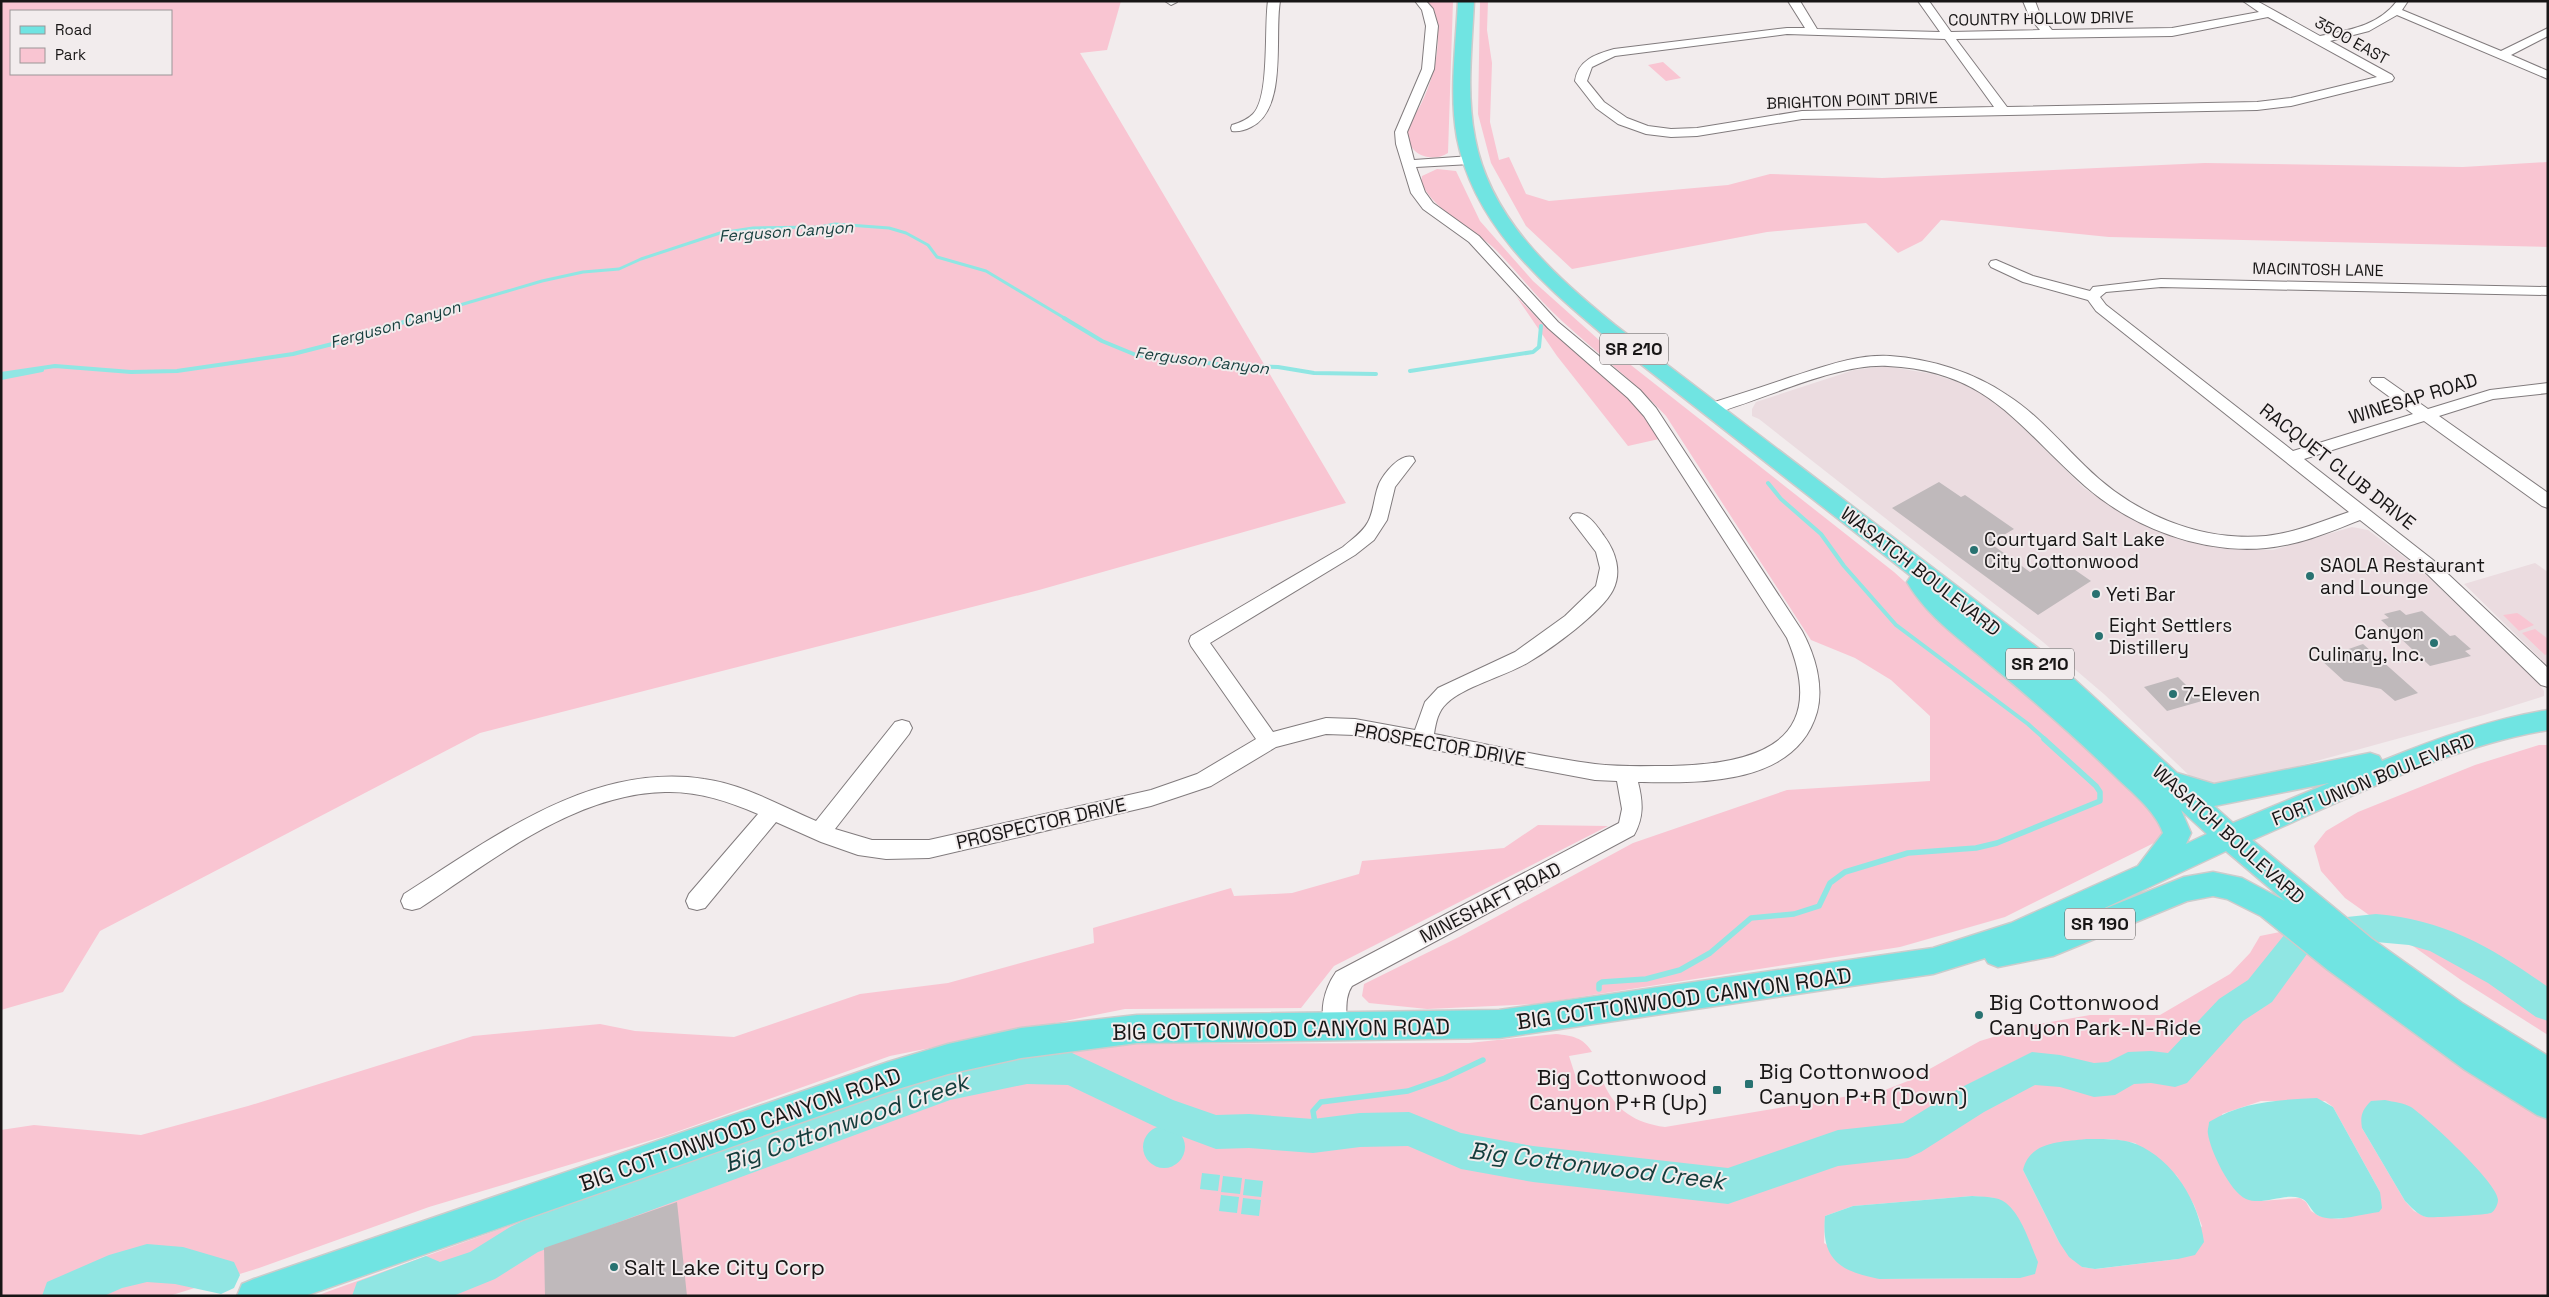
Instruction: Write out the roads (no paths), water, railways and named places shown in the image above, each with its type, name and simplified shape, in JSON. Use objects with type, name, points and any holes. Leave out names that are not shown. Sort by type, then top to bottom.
[{"type":"main road","name":"WASATCH BOULEVARD","points":[[1466,1],[1463,117],[1471,160],[1484,191],[1503,223],[1549,278],[1603,325],[1885,542],[2061,682],[2229,837],[2292,891],[2350,955],[2451,1013],[2548,1074]]},
{"type":"main road","points":[[1885,542],[1944,611],[2077,723],[2171,817],[2177,833],[2175,838],[2145,877]]},
{"type":"main road","name":"FORT UNION BOULEVARD","points":[[2229,837],[2431,752],[2516,725],[2548,720]]},
{"type":"main road","points":[[2164,778],[2198,792],[2214,795],[2431,752]]},
{"type":"main road","name":"BIG COTTONWOOD CANYON ROAD","points":[[254,1296],[888,1077],[948,1059],[1021,1043],[1137,1029],[1499,1024],[1934,961],[2017,934],[2229,837]]},
{"type":"main road","name":"SR 190","points":[[1934,961],[1975,958],[2053,943],[2165,896],[2201,884],[2232,886],[2261,900],[2350,955],[2476,1060],[2548,1104]]},
{"type":"street","points":[[1237,128],[1249,123],[1260,114],[1265,102],[1269,80],[1271,13],[1274,1]]},
{"type":"street","name":"PROSPECTOR DRIVE","points":[[412,901],[540,822],[575,805],[611,793],[675,784],[705,787],[773,810],[846,841],[872,848],[900,851],[929,849],[1151,798],[1204,780],[1269,741],[1297,732],[1326,726],[1354,727],[1595,772],[1626,774],[1692,772],[1744,766],[1783,750],[1798,733],[1808,716],[1811,697],[1810,678],[1805,657],[1790,628],[1650,412],[1634,394],[1553,325],[1474,239],[1428,206],[1418,193],[1402,144],[1401,132],[1405,119],[1419,94],[1428,69],[1432,26],[1430,18],[1420,1]]},
{"type":"street","points":[[1794,1],[1812,30]]},
{"type":"street","points":[[1923,1],[2003,111]]},
{"type":"street","points":[[2029,1],[2036,18],[2049,34]]},
{"type":"street","name":"3500 EAST","points":[[2248,1],[2388,78]]},
{"type":"street","points":[[2318,40],[2375,25],[2390,18],[2400,6],[2548,75]]},
{"type":"street","name":"COUNTRY HOLLOW DRIVE","points":[[1812,30],[1875,35],[1948,36],[2172,32],[2269,13]]},
{"type":"street","name":"BRIGHTON POINT DRIVE","points":[[1812,30],[1764,33],[1614,53],[1590,62],[1584,69],[1581,81],[1590,94],[1615,117],[1643,129],[1674,134],[1701,132],[1785,116],[2275,104],[2388,78]]},
{"type":"street","points":[[2502,55],[2548,31]]},
{"type":"street","points":[[1408,164],[1471,160]]},
{"type":"street","points":[[1996,264],[2028,279],[2092,297]]},
{"type":"street","name":"MACINTOSH LANE","points":[[2092,297],[2098,290],[2106,288],[2161,283],[2548,291]]},
{"type":"street","name":"RACQUET CLUB DRIVE","points":[[2092,297],[2101,308],[2362,513],[2452,587],[2548,680]]},
{"type":"street","points":[[1711,409],[1858,362],[1887,361],[1916,364],[1965,378],[2004,399],[2105,494],[2151,520],[2182,532],[2214,539],[2266,542],[2287,538],[2362,513]]},
{"type":"street","points":[[2378,381],[2424,416],[2548,502]]},
{"type":"street","name":"WINESAP ROAD","points":[[2291,457],[2496,394],[2548,388]]},
{"type":"street","points":[[1269,741],[1198,640],[1349,551],[1368,536],[1378,520],[1387,485],[1406,461]]},
{"type":"street","points":[[1423,739],[1430,708],[1437,699],[1445,693],[1522,657],[1572,620],[1605,588],[1609,568],[1605,552],[1579,518]]},
{"type":"street","points":[[821,831],[902,728]]},
{"type":"street","name":"MINESHAFT ROAD","points":[[1335,1025],[1337,988],[1344,979],[1627,829],[1633,817],[1633,803],[1626,774]]},
{"type":"street","points":[[697,902],[773,810]]},
{"type":"water","points":[[2317,1098],[2333,1107],[2380,1192],[2382,1208],[2379,1212],[2333,1219],[2326,1218],[2316,1214],[2306,1201],[2300,1198],[2287,1197],[2259,1201],[2246,1199],[2227,1180],[2210,1141],[2208,1132],[2209,1122],[2222,1115],[2248,1106],[2275,1101]]},
{"type":"water","points":[[2385,1100],[2411,1107],[2475,1166],[2487,1180],[2498,1200],[2496,1207],[2491,1213],[2426,1217],[2417,1213],[2405,1201],[2362,1128],[2362,1113],[2368,1104],[2371,1101]]},
{"type":"water","points":[[1164,1126],[1179,1132],[1185,1147],[1179,1162],[1164,1168],[1149,1162],[1143,1147],[1149,1132]]},
{"type":"water","points":[[2086,1139],[2117,1140],[2136,1144],[2150,1151],[2173,1171],[2197,1212],[2201,1227],[2204,1242],[2195,1255],[2178,1259],[2095,1269],[2082,1267],[2069,1257],[2059,1242],[2023,1170],[2032,1153],[2039,1148],[2057,1142]]},
{"type":"water","points":[[1202,1173],[1220,1175],[1218,1191],[1200,1189]]},
{"type":"water","points":[[1223,1176],[1242,1178],[1240,1194],[1221,1192]]},
{"type":"water","points":[[1245,1179],[1263,1181],[1261,1197],[1243,1195]]},
{"type":"water","points":[[1221,1195],[1239,1197],[1237,1213],[1219,1211]]},
{"type":"water","points":[[1972,1196],[1999,1199],[2006,1203],[2017,1215],[2038,1262],[2035,1274],[2020,1278],[1879,1279],[1853,1272],[1843,1267],[1830,1253],[1826,1243],[1825,1216],[1853,1206]]},
{"type":"water","points":[[1243,1198],[1261,1200],[1259,1216],[1241,1214]]},
{"type":"water","points":[[453,1260],[454,1286],[441,1291],[441,1285],[411,1296],[408,1296],[408,1289],[390,1296],[351,1296]]},
{"type":"waterway","name":"Ferguson Canyon","points":[[412,319],[542,281],[583,272],[619,269],[641,259],[720,233],[753,228],[820,227],[835,224],[889,228],[906,233],[928,245],[937,257],[986,271],[1066,319]]},
{"type":"waterway","name":"Ferguson Canyon","points":[[1,374],[55,366],[131,372],[177,371],[293,354],[352,339],[416,318]]},
{"type":"waterway","name":"Ferguson Canyon","points":[[1064,318],[1102,341],[1136,355],[1234,366],[1278,367],[1314,373],[1376,374]]},
{"type":"waterway","name":"Ferguson Canyon","points":[[1410,371],[1533,352],[1539,347],[1541,326]]},
{"type":"waterway","name":"Ferguson Canyon","points":[[1,378],[42,370]]},
{"type":"waterway","points":[[1768,483],[1781,499],[1821,534],[1844,566],[1896,625],[2028,724],[2046,740]]},
{"type":"waterway","points":[[1599,989],[1599,984],[1602,982],[1646,979],[1680,970],[1710,953],[1751,918],[1794,914],[1819,906],[1830,883],[1845,872],[1908,853],[1976,848],[1997,843],[2100,801],[2100,792],[2096,786],[2044,739]]},
{"type":"waterway","name":"Big Cottonwood Creek","points":[[371,1296],[426,1275],[426,1286],[468,1272],[488,1263],[529,1237],[950,1083],[1027,1067],[1043,1066],[1072,1069],[1166,1114],[1216,1132],[1249,1131],[1313,1136],[1360,1130],[1409,1129],[1461,1151],[1533,1164],[1654,1176],[1728,1186],[1838,1148],[1908,1140],[1972,1100],[2032,1068],[2060,1071],[2094,1080],[2115,1078],[2128,1068],[2151,1067],[2175,1071],[2231,1010],[2260,991],[2296,944],[2327,933],[2376,928],[2409,931],[2433,938],[2456,947],[2500,972],[2548,1006]]},
{"type":"waterway","points":[[1317,1135],[1313,1111],[1321,1102],[1408,1091],[1445,1078],[1483,1060]]},
{"type":"waterway","points":[[448,1267],[529,1237]]},
{"type":"waterway","name":"Big Cottonwood Creek","points":[[61,1296],[122,1269],[147,1263],[175,1265],[221,1275]]},
{"type":"waterway","points":[[441,1296],[455,1291],[484,1265]]},
{"type":"waterway","points":[[426,1286],[427,1296]]},
{"type":"place","name":"Courtyard Salt Lake City Cottonwood","points":[[1974,550]]},
{"type":"place","name":"SAOLA Restaurant and Lounge","points":[[2310,576]]},
{"type":"place","name":"Yeti Bar","points":[[2096,594]]},
{"type":"place","name":"Eight Settlers Distillery","points":[[2099,636]]},
{"type":"place","name":"Canyon Culinary, Inc.","points":[[2434,643]]},
{"type":"place","name":"7-Eleven","points":[[2173,694]]},
{"type":"place","name":"Big Cottonwood Canyon Park-N-Ride","points":[[1979,1015]]},
{"type":"place","name":"Big Cottonwood Canyon P+R (Down)","points":[[1749,1084]]},
{"type":"place","name":"Big Cottonwood Canyon P+R (Up)","points":[[1717,1090]]},
{"type":"place","name":"Salt Lake City Corp","points":[[614,1267]]}]
